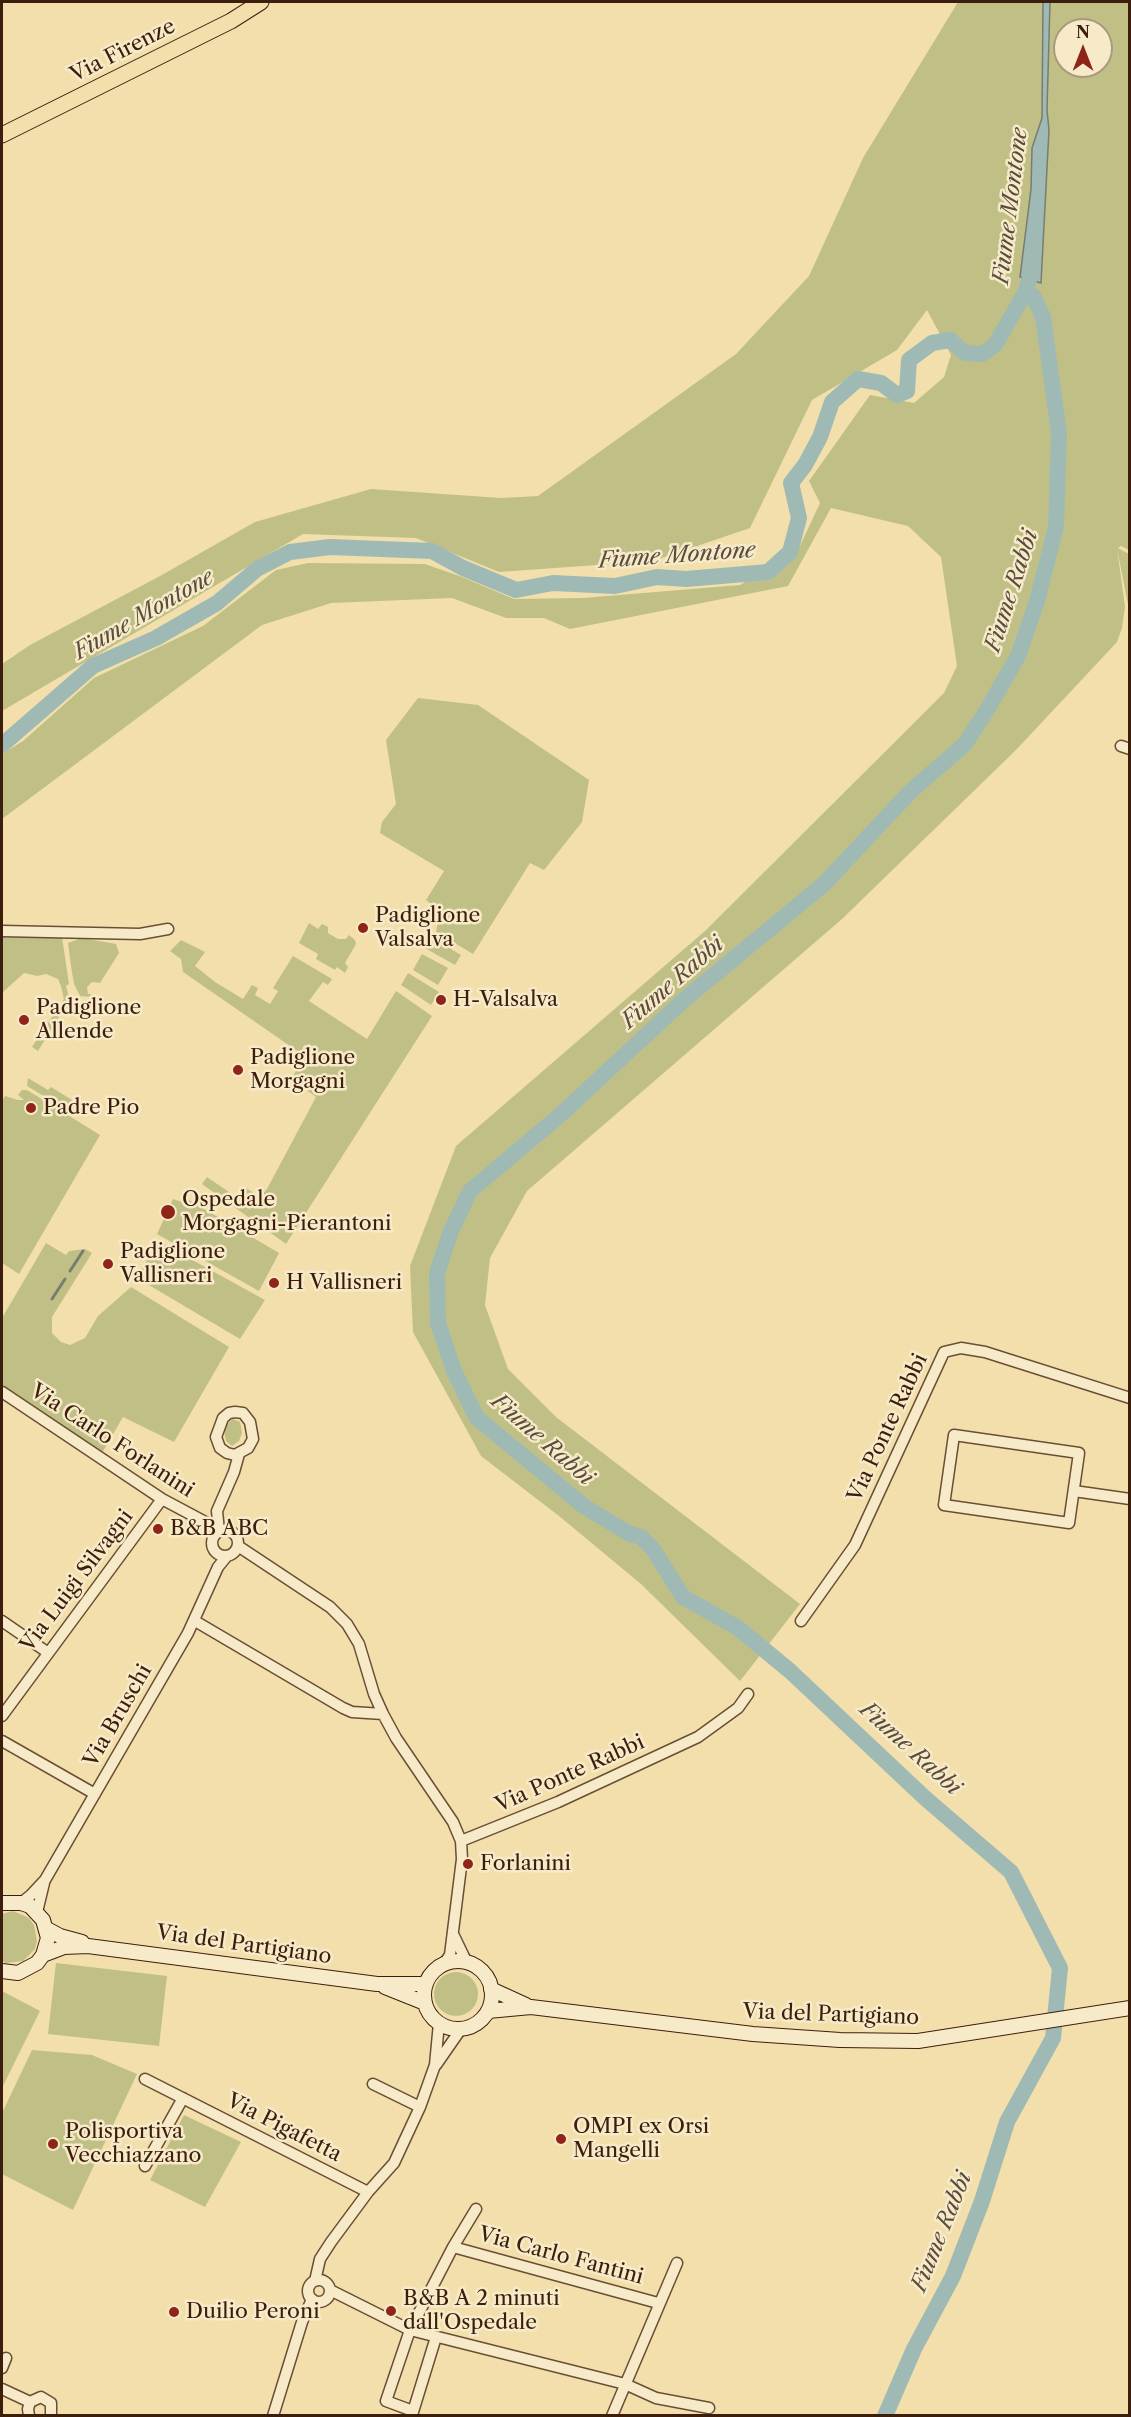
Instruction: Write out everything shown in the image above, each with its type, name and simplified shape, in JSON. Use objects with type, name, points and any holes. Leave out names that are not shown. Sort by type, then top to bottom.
[{"type":"main road","name":"Via Firenze","points":[[2,135],[231,21],[261,2]]},
{"type":"main road","points":[[2,1903],[21,1903],[38,1912],[47,1929],[47,1947],[43,1955],[28,1969],[18,1973],[2,1971]]},
{"type":"main road","name":"Via del Partigiano","points":[[47,1929],[60,1936],[104,1947],[377,1984],[426,1984]]},
{"type":"main road","name":"Via del Partigiano","points":[[43,1955],[63,1947],[104,1947]]},
{"type":"main road","points":[[459,1961],[467,1963],[483,1973],[491,1989],[492,2000],[488,2011],[477,2023],[461,2029],[450,2028],[439,2023],[428,2011],[425,2003],[426,1984],[436,1970],[443,1965],[459,1961]]},
{"type":"main road","name":"Via del Partigiano","points":[[377,1984],[425,2003]]},
{"type":"main road","name":"Via del Partigiano","points":[[491,1989],[531,2007]]},
{"type":"main road","name":"Via del Partigiano","points":[[488,2011],[531,2007],[753,2034],[840,2040],[918,2041],[1130,2008]]},
{"type":"street","points":[[2,931],[140,934],[168,929]]},
{"type":"street","name":"Via Ponte Rabbi","points":[[801,1621],[855,1545],[944,1352],[962,1348],[986,1352],[1130,1398]]},
{"type":"street","name":"Via Carlo Forlanini","points":[[2,1392],[162,1499],[202,1522],[219,1537],[221,1555],[227,1556]]},
{"type":"street","points":[[218,1567],[220,1507],[230,1480],[239,1454],[251,1444],[250,1422],[246,1416],[235,1412],[222,1418],[217,1430],[217,1443],[227,1453],[230,1480]]},
{"type":"street","points":[[954,1435],[1079,1454],[1074,1491],[1069,1523],[944,1505],[954,1435]]},
{"type":"street","points":[[227,1453],[239,1454]]},
{"type":"street","points":[[1074,1491],[1130,1499]]},
{"type":"street","name":"Via Luigi Silvagni","points":[[2,1716],[162,1499]]},
{"type":"street","points":[[219,1537],[237,1536],[238,1546],[340,1615],[359,1644],[374,1694],[396,1738],[447,1810],[461,1841],[462,1859],[450,1955],[443,1965]]},
{"type":"street","name":"Via Bruschi","points":[[21,1903],[45,1880],[195,1621],[218,1567],[238,1546]]},
{"type":"street","points":[[2,1621],[47,1652]]},
{"type":"street","points":[[195,1621],[343,1708],[383,1714]]},
{"type":"street","points":[[359,1711],[374,1694]]},
{"type":"street","name":"Via Ponte Rabbi","points":[[461,1841],[558,1802],[698,1737],[738,1708],[748,1694]]},
{"type":"street","points":[[2,1741],[95,1794]]},
{"type":"street","name":"Via Bruschi","points":[[38,1912],[45,1880]]},
{"type":"street","points":[[453,1933],[467,1963]]},
{"type":"street","points":[[330,2290],[325,2300],[318,2302],[312,2299],[308,2289],[319,2280],[331,2242],[393,2163],[420,2107],[435,2065],[439,2023]]},
{"type":"street","points":[[435,2065],[461,2029]]},
{"type":"street","name":"Via Pigafetta","points":[[145,2079],[368,2192]]},
{"type":"street","points":[[373,2084],[420,2107]]},
{"type":"street","points":[[145,2166],[183,2098]]},
{"type":"street","points":[[436,2337],[413,2413],[386,2401],[410,2330],[453,2247],[476,2209]]},
{"type":"street","name":"Via Carlo Fantini","points":[[453,2247],[658,2303]]},
{"type":"street","points":[[612,2415],[677,2263]]},
{"type":"street","points":[[319,2280],[328,2284],[330,2290],[410,2330],[625,2384],[656,2398],[710,2408]]},
{"type":"street","points":[[273,2415],[302,2322],[312,2299]]},
{"type":"street","points":[[2,2389],[30,2402],[41,2397],[49,2400],[53,2407],[51,2415]]},
{"type":"street","points":[[29,2415],[30,2402]]},
{"type":"green space","points":[[958,2],[1129,2],[1129,550],[1121,546],[1118,548],[1129,554],[1130,615],[1117,548],[1125,607],[1117,642],[1016,750],[842,919],[527,1191],[490,1258],[485,1305],[508,1369],[556,1417],[800,1604],[740,1681],[641,1584],[559,1516],[481,1456],[413,1332],[410,1266],[456,1146],[705,931],[944,693],[957,666],[941,557],[908,526],[831,508],[788,586],[570,629],[544,618],[506,618],[452,598],[331,603],[262,625],[2,819],[2,754],[23,741],[94,678],[203,626],[276,570],[308,563],[425,564],[514,599],[583,598],[740,585],[799,548],[820,503],[809,481],[870,395],[914,403],[944,377],[951,355],[927,310],[897,350],[812,400],[750,528],[653,561],[499,572],[416,538],[303,534],[2,711],[2,664],[30,645],[160,576],[255,522],[371,489],[501,498],[538,496],[736,354],[809,276],[863,158]]},
{"type":"green space","points":[[418,698],[478,705],[589,780],[582,822],[544,870],[530,863],[473,954],[436,932],[440,911],[426,900],[444,871],[380,833],[382,822],[396,804],[386,740]]},
{"type":"green space","points":[[309,923],[318,929],[322,924],[328,927],[328,933],[338,939],[346,939],[349,935],[355,940],[356,944],[345,963],[348,967],[345,973],[337,967],[335,970],[316,959],[318,954],[299,943]]},
{"type":"green space","points":[[429,936],[461,955],[455,965],[423,947]]},
{"type":"green space","points":[[2,937],[62,937],[69,984],[66,986],[71,1008],[64,1009],[38,1051],[32,1047],[64,999],[61,986],[58,979],[46,974],[37,976],[24,973],[2,993]]},
{"type":"green space","points":[[82,938],[116,944],[119,953],[100,983],[92,982],[87,987],[88,994],[91,994],[90,997],[80,996],[74,984],[71,966],[68,943]]},
{"type":"green space","points":[[181,940],[205,952],[195,966],[215,982],[243,999],[252,985],[258,988],[255,995],[270,1004],[278,991],[273,988],[293,956],[332,979],[328,985],[323,982],[309,1001],[367,1039],[396,991],[432,1016],[286,1244],[202,1184],[207,1177],[239,1199],[246,1188],[260,1197],[267,1189],[316,1097],[292,1079],[303,1055],[183,972],[181,959],[170,951]]},
{"type":"green space","points":[[422,954],[448,968],[438,985],[413,970]]},
{"type":"green space","points":[[408,973],[439,992],[431,1005],[401,985]]},
{"type":"green space","points":[[28,1078],[48,1090],[51,1087],[72,1100],[67,1110],[27,1086]]},
{"type":"green space","points":[[22,1090],[27,1090],[100,1135],[19,1274],[2,1263],[2,1101],[5,1096],[24,1100],[18,1095]]},
{"type":"green space","points":[[173,1199],[185,1203],[189,1200],[279,1253],[259,1291],[157,1234]]},
{"type":"green space","points":[[158,1241],[265,1300],[240,1339],[137,1278]]},
{"type":"green space","points":[[46,1243],[66,1255],[69,1251],[85,1249],[92,1253],[52,1317],[52,1333],[61,1342],[70,1345],[85,1338],[98,1316],[131,1287],[229,1347],[174,1442],[123,1417],[102,1453],[2,1387],[2,1318]]},
{"type":"green space","points":[[233,1419],[240,1422],[242,1433],[239,1441],[232,1446],[226,1441],[224,1431]]},
{"type":"green space","points":[[13,1911],[29,1918],[34,1925],[37,1941],[35,1949],[23,1961],[6,1963],[2,1961],[2,1914]]},
{"type":"green space","points":[[56,1963],[167,1976],[159,2046],[48,2034]]},
{"type":"green space","points":[[456,1972],[465,1973],[472,1978],[477,1985],[477,2003],[472,2010],[465,2015],[456,2016],[447,2015],[440,2010],[435,2003],[434,1994],[435,1985],[440,1978],[447,1973]]},
{"type":"green space","points":[[2,1991],[40,2011],[2,2088]]},
{"type":"green space","name":"Polisportiva Vecchiazzano","points":[[32,2050],[92,2055],[137,2074],[73,2210],[2,2174],[2,2113]]},
{"type":"green space","points":[[184,2115],[241,2142],[205,2207],[150,2180]]},
{"type":"water","points":[[1043,2],[1050,2],[1047,110],[1049,130],[1041,283],[1020,277],[1031,189],[1032,148],[1042,118]]},
{"type":"waterway","name":"Fiume Montone","points":[[2,745],[93,666],[156,638],[217,603],[257,569],[290,552],[330,547],[432,551],[463,568],[516,590],[553,583],[615,586],[657,577],[686,579],[768,572],[790,552],[799,518],[791,483],[805,465],[820,437],[832,402],[858,379],[881,383],[897,395],[907,391],[909,360],[932,343],[950,340],[965,353],[982,354],[995,345],[1026,291],[1029,280]]},
{"type":"waterway","name":"Fiume Rabbi","points":[[885,2416],[914,2349],[953,2276],[982,2201],[1007,2122],[1053,2038],[1060,1968],[1011,1872],[925,1798],[790,1671],[738,1628],[683,1597],[653,1549],[641,1537],[628,1533],[585,1507],[477,1418],[454,1371],[438,1323],[437,1273],[451,1231],[470,1191],[559,1116],[685,999],[824,884],[911,791],[965,744],[987,710],[1018,656],[1037,601],[1056,527],[1059,433],[1043,317],[1033,296],[1026,291]]},
{"type":"waterway","points":[[70,1271],[83,1251]]},
{"type":"waterway","points":[[52,1299],[65,1279]]},
{"type":"place","name":"Padiglione Valsalva","points":[[363,928]]},
{"type":"place","name":"H-Valsalva","points":[[441,1000]]},
{"type":"place","name":"Padiglione Allende","points":[[24,1020]]},
{"type":"place","name":"Padiglione Morgagni","points":[[238,1070]]},
{"type":"place","name":"Padre Pio","points":[[31,1108]]},
{"type":"place","name":"Ospedale Morgagni-Pierantoni","points":[[168,1212]]},
{"type":"place","name":"Padiglione Vallisneri","points":[[108,1264]]},
{"type":"place","name":"H Vallisneri","points":[[274,1283]]},
{"type":"place","name":"B&B ABC","points":[[158,1529]]},
{"type":"place","name":"Forlanini","points":[[468,1864]]},
{"type":"place","name":"OMPI ex Orsi Mangelli","points":[[561,2139]]},
{"type":"place","name":"Polisportiva Vecchiazzano","points":[[53,2144]]},
{"type":"place","name":"B&B A 2 minuti dall'Ospedale","points":[[391,2311]]},
{"type":"place","name":"Duilio Peroni","points":[[174,2312]]}]
